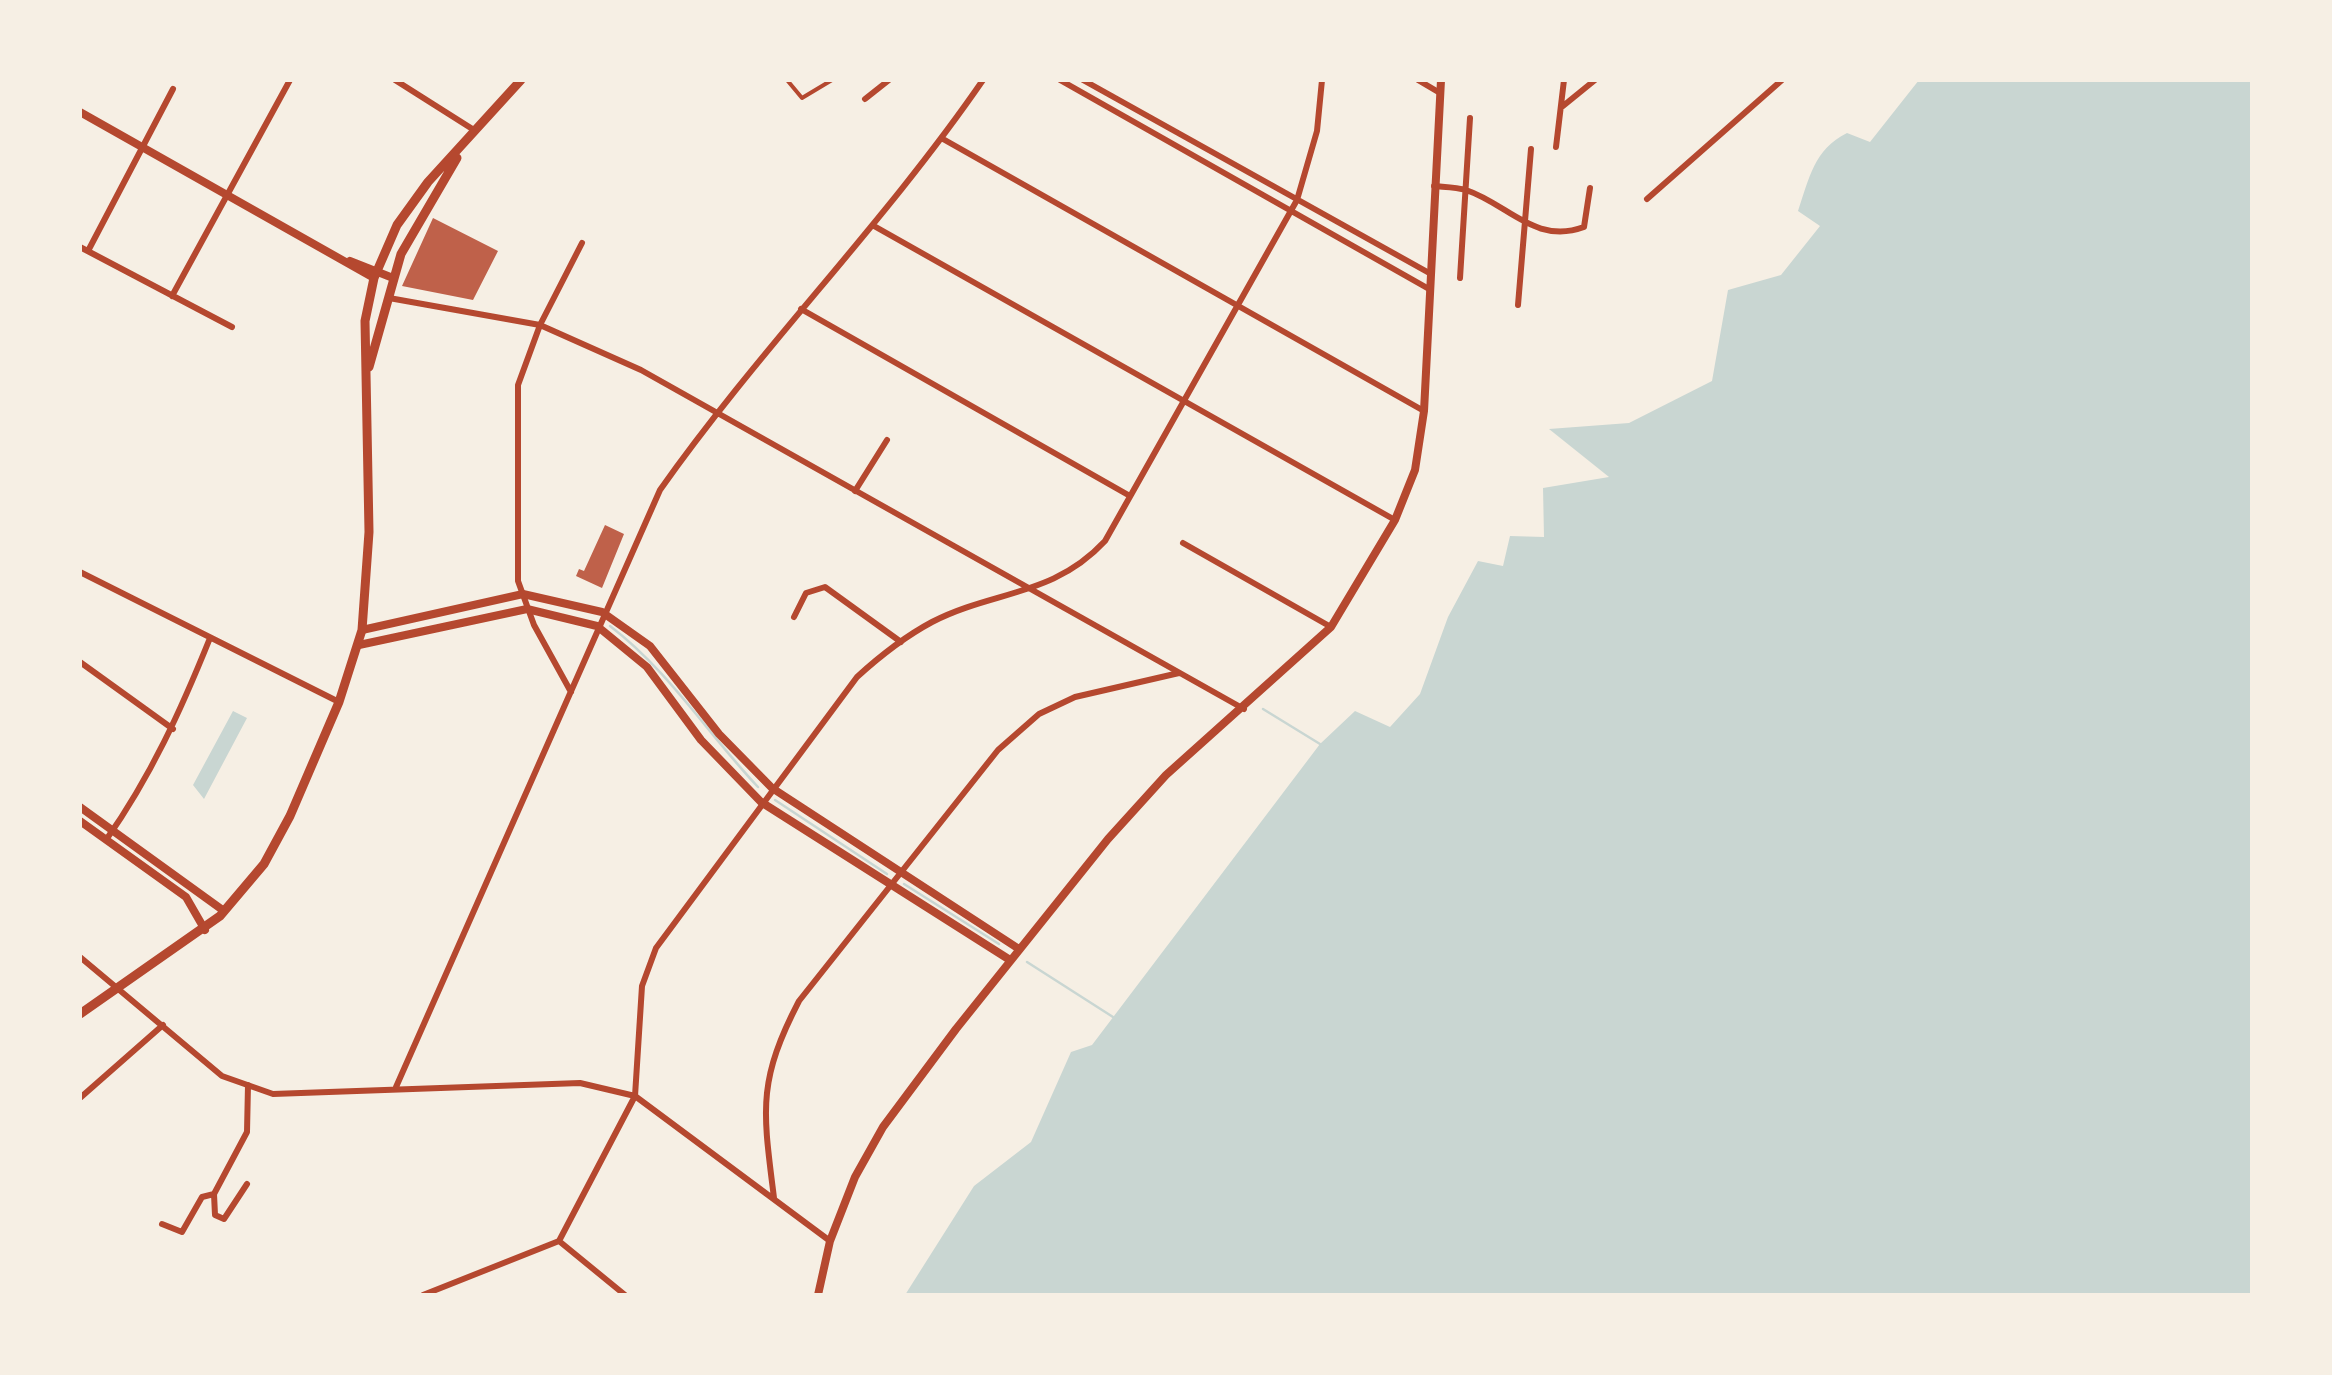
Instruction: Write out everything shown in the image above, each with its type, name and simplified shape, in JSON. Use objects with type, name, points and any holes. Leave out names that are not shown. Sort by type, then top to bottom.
[{"type":"main road","points":[[80,1014],[205,930],[264,864],[339,702],[359,646],[368,532],[365,322],[375,274],[397,225],[521,80]]},
{"type":"main road","points":[[366,380],[392,278],[410,232],[475,131]]},
{"type":"main road","points":[[365,322],[382,323]]},
{"type":"street","points":[[172,296],[290,80]]},
{"type":"street","points":[[395,80],[475,131]]},
{"type":"street","points":[[866,99],[889,80]]},
{"type":"street","points":[[396,1088],[571,692],[602,612],[660,490],[715,412],[874,226],[943,138],[982,80]]},
{"type":"street","points":[[1060,80],[1430,288]]},
{"type":"street","points":[[1082,80],[1430,274]]},
{"type":"street","points":[[423,1295],[560,1241],[635,1096],[642,986],[648,966],[772,788],[857,677],[934,621],[1030,589],[1080,567],[1105,541],[1292,212],[1317,131],[1322,80]]},
{"type":"street","points":[[1418,80],[1440,93]]},
{"type":"street","points":[[818,1295],[830,1242],[855,1177],[883,1127],[1010,960],[1166,776],[1331,627],[1395,520],[1415,470],[1424,412],[1441,80]]},
{"type":"street","points":[[1556,147],[1564,80]]},
{"type":"street","points":[[1562,107],[1595,80]]},
{"type":"street","points":[[1647,198],[1782,80]]},
{"type":"street","points":[[173,89],[84,249],[232,327]]},
{"type":"street","points":[[1099,102],[1104,92]]},
{"type":"street","points":[[80,112],[350,261],[392,278]]},
{"type":"street","points":[[1460,278],[1470,118]]},
{"type":"street","points":[[1167,142],[1173,131]]},
{"type":"street","points":[[943,138],[1424,412]]},
{"type":"street","points":[[1518,305],[1530,148]]},
{"type":"street","points":[[1434,186],[1465,190],[1525,223],[1552,232],[1580,229],[1586,222],[1590,188]]},
{"type":"street","points":[[874,226],[1395,520]]},
{"type":"street","points":[[571,692],[527,608],[518,563],[518,385],[540,324],[582,243]]},
{"type":"street","points":[[387,298],[540,324],[641,370],[1244,708]]},
{"type":"street","points":[[801,309],[1130,496]]},
{"type":"street","points":[[855,490],[887,440]]},
{"type":"street","points":[[1183,543],[1331,627]]},
{"type":"street","points":[[80,572],[339,702]]},
{"type":"street","points":[[794,617],[806,594],[825,587],[901,642]]},
{"type":"street","points":[[362,630],[524,594],[602,612],[666,662],[718,734],[772,788],[1019,949]]},
{"type":"street","points":[[359,646],[527,608],[596,626],[647,667],[701,740],[762,802],[1010,960]]},
{"type":"street","points":[[106,840],[148,778],[173,729],[210,638]]},
{"type":"street","points":[[80,662],[173,729]]},
{"type":"street","points":[[774,1198],[764,1096],[778,1042],[798,1001],[998,750],[1039,714],[1075,698],[1180,673]]},
{"type":"street","points":[[80,807],[224,912]]},
{"type":"street","points":[[80,821],[186,897],[205,930]]},
{"type":"street","points":[[80,958],[122,988],[222,1076],[273,1094],[580,1082],[635,1096],[830,1242]]},
{"type":"street","points":[[80,1098],[163,1026]]},
{"type":"street","points":[[246,1184],[224,1218],[216,1215],[214,1194],[247,1130],[248,1085]]},
{"type":"street","points":[[162,1224],[182,1232],[202,1197],[214,1194]]},
{"type":"street","points":[[560,1241],[625,1295]]},
{"type":"lane","points":[[787,80],[802,98],[832,80]]},
{"type":"shaded area","points":[[1919,80],[2252,80],[2252,1295],[905,1295],[974,1186],[1031,1142],[1071,1052],[1092,1045],[1320,744],[1355,711],[1390,727],[1420,694],[1448,617],[1478,561],[1503,566],[1510,536],[1544,537],[1543,488],[1609,477],[1549,429],[1629,423],[1712,381],[1728,290],[1781,275],[1820,226],[1798,211],[1820,156],[1847,133],[1870,142]]},
{"type":"shaded area","points":[[233,711],[247,718],[204,799],[193,785]]},
{"type":"building","points":[[433,218],[498,251],[473,300],[402,286]]},
{"type":"building","points":[[605,525],[624,534],[602,588],[576,576],[579,569],[584,571]]},
{"type":"waterway","points":[[610,626],[651,662],[758,787]]},
{"type":"waterway","points":[[1263,709],[1320,744]]},
{"type":"waterway","points":[[775,800],[887,874]]},
{"type":"waterway","points":[[904,884],[999,944]]},
{"type":"waterway","points":[[1027,962],[1113,1017]]}]
